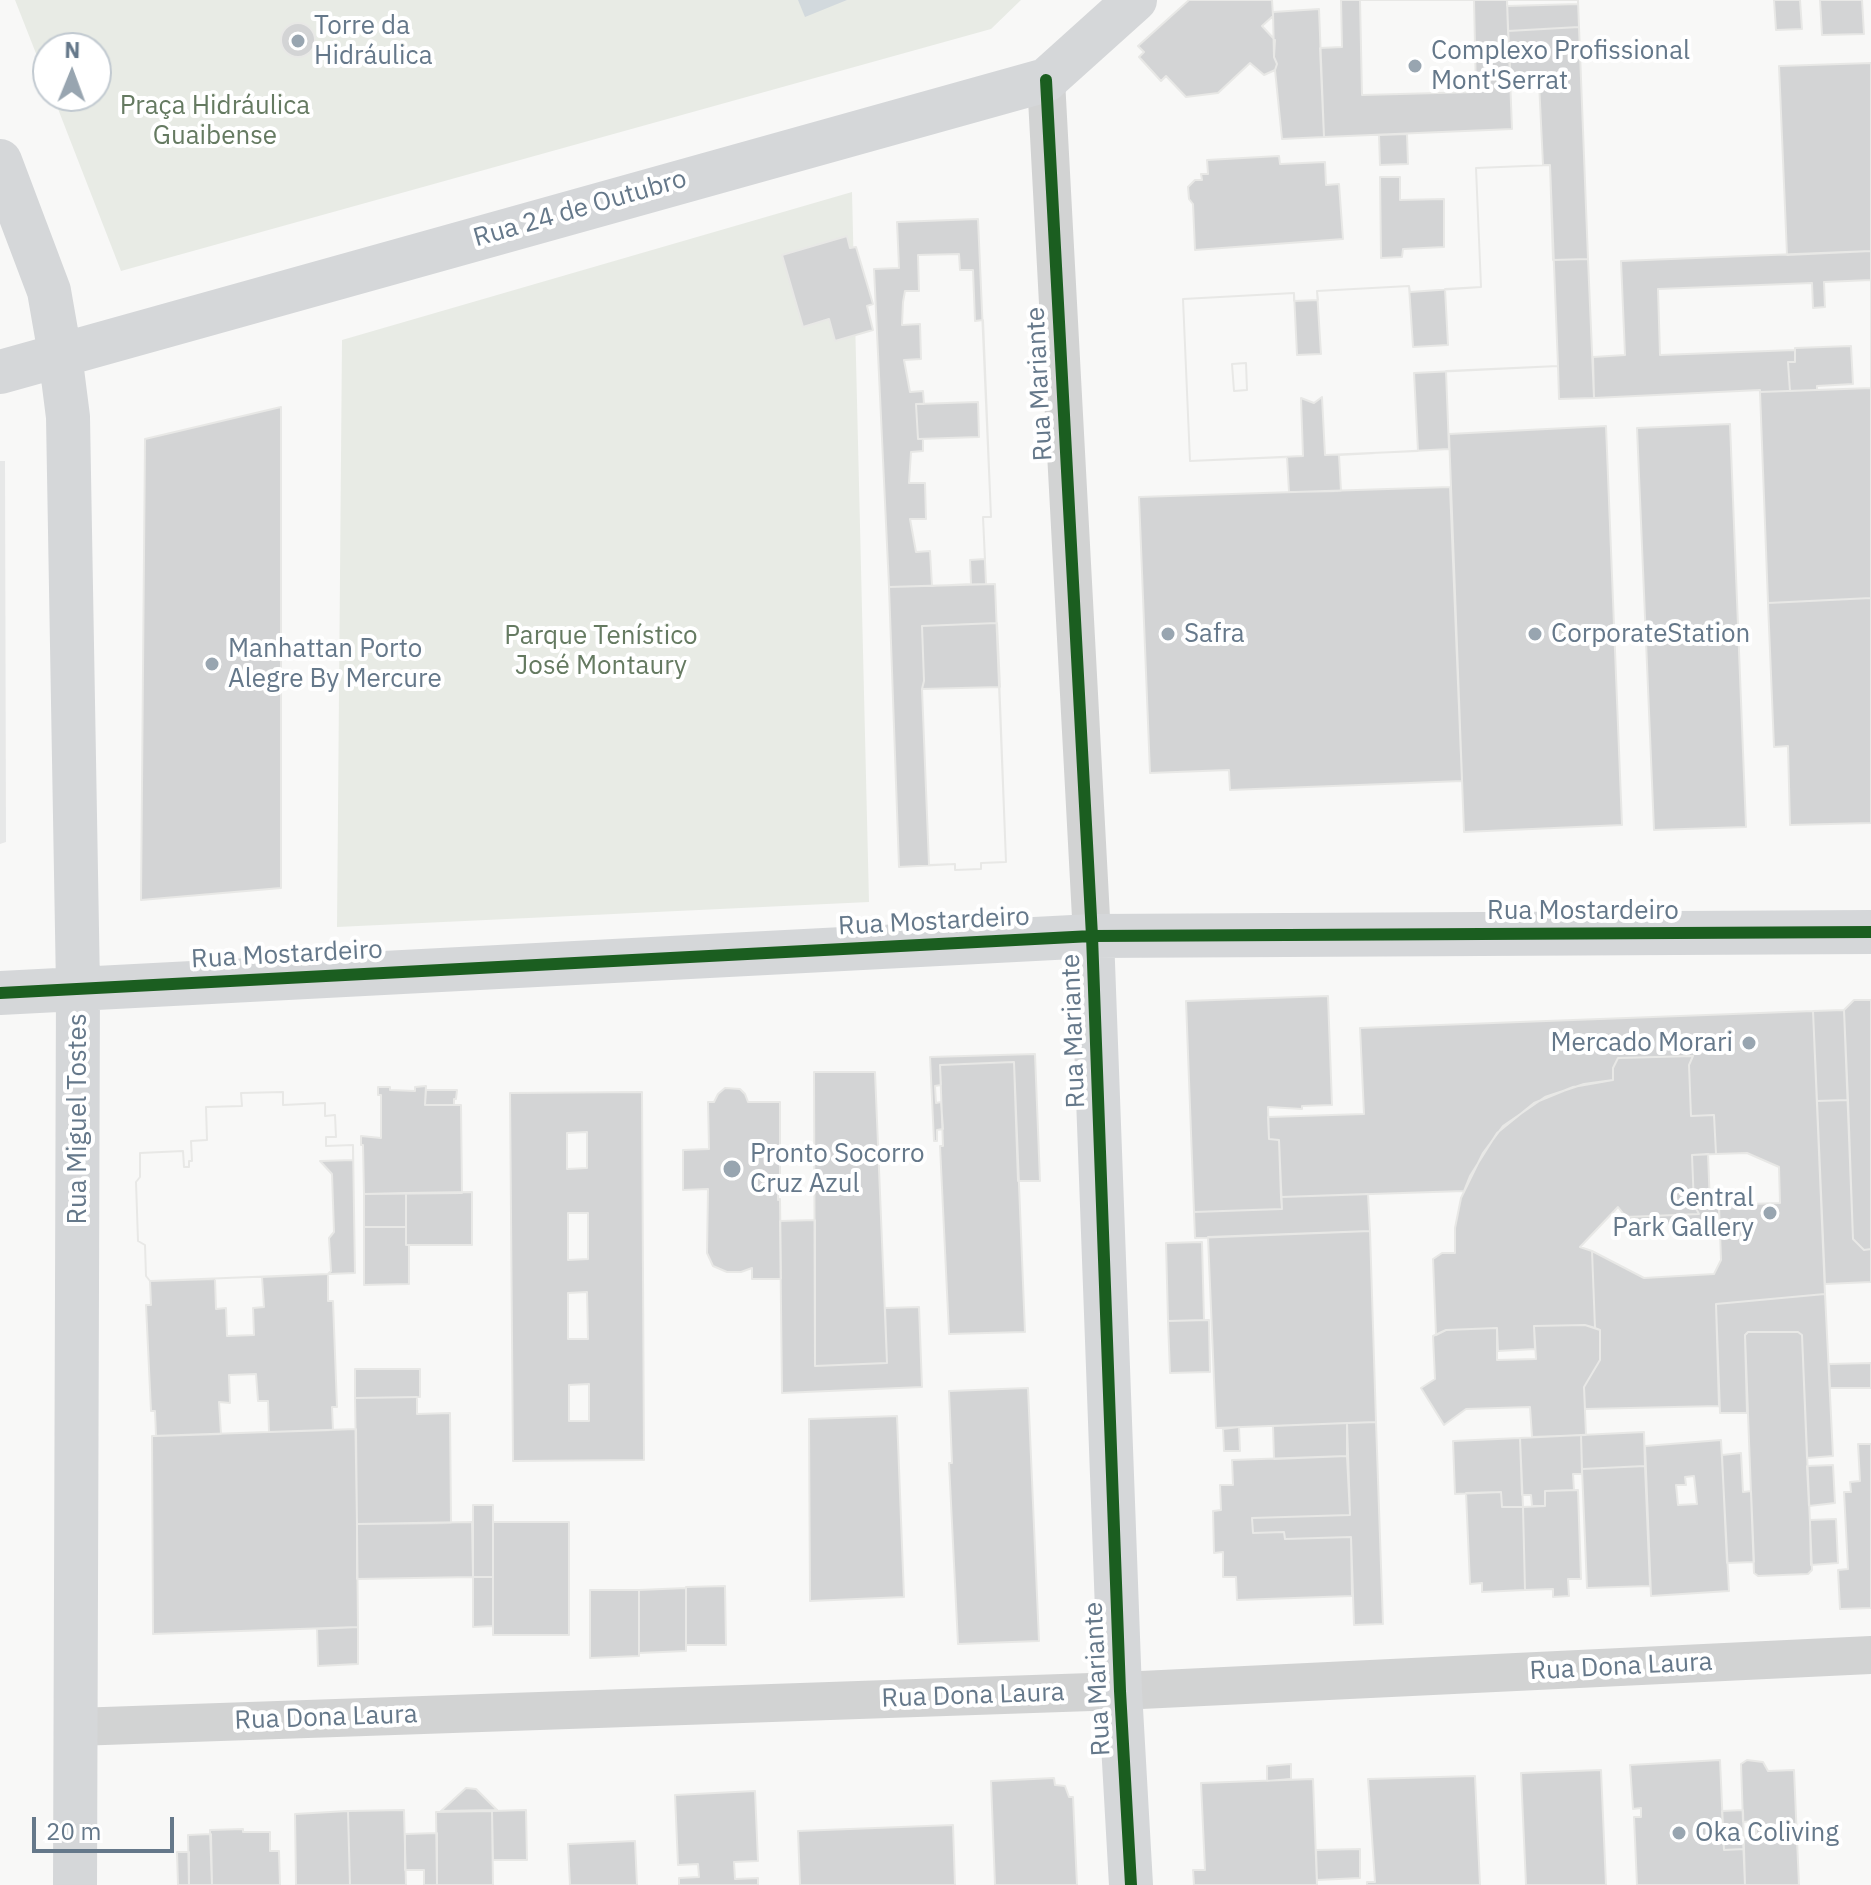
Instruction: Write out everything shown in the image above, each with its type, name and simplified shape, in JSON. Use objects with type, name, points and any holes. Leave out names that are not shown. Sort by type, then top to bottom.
[{"type":"main road","name":"Rua 24 de Outubro","points":[[0,372],[1046,80],[1135,0]]},
{"type":"main road","name":"Rua Miguel Tostes","points":[[0,161],[49,291],[68,417],[78,987],[75,1885]]},
{"type":"main road","name":"Rua Mostardeiro","points":[[0,993],[1092,936],[1871,932]]},
{"type":"main road","name":"Rua Mariante","points":[[1092,936],[1120,1691],[1131,1885]]},
{"type":"street","name":"Rua Mariante","points":[[1046,80],[1092,936]]},
{"type":"street","name":"Rua Dona Laura","points":[[75,1727],[1120,1691],[1871,1655]]},
{"type":"shaded area","points":[[798,0],[847,0],[805,17]]},
{"type":"shaded area","points":[[0,461],[5,461],[6,842],[0,844]]},
{"type":"green space","name":"Praça Hidráulica Guaibense","points":[[15,0],[1021,0],[991,29],[121,271],[59,112],[112,112],[112,32],[32,32],[32,43]]},
{"type":"green space","name":"Parque Tenístico José Montaury","points":[[852,192],[869,902],[337,927],[342,340]]},
{"type":"building","points":[[1189,0],[1272,0],[1273,16],[1262,26],[1275,40],[1275,70],[1264,75],[1250,63],[1218,93],[1186,97],[1166,76],[1161,81],[1139,57],[1144,52],[1138,46]]},
{"type":"building","name":"Complexo Profissional Mont'Serrat","points":[[1341,0],[1507,0],[1512,129],[1324,137],[1320,48],[1342,47]]},
{"type":"building","points":[[1360,0],[1474,0],[1476,92],[1362,95]]},
{"type":"building","points":[[1507,0],[1578,0],[1578,4],[1507,6]]},
{"type":"building","points":[[1507,0],[1578,0],[1579,27],[1508,31]]},
{"type":"building","points":[[1774,0],[1800,0],[1802,29],[1776,30]]},
{"type":"building","points":[[1820,0],[1862,0],[1864,34],[1822,35]]},
{"type":"building","points":[[1319,9],[1324,137],[1282,139],[1273,12]]},
{"type":"building","name":"Torre da Hidráulica","points":[[298,23],[310,28],[315,40],[310,52],[298,57],[286,52],[281,40],[286,28]]},
{"type":"building","points":[[1579,27],[1588,259],[1553,260],[1550,165],[1543,165],[1539,82],[1511,83],[1508,31]]},
{"type":"building","points":[[1871,63],[1871,251],[1787,255],[1779,66]]},
{"type":"building","points":[[1407,134],[1408,164],[1380,165],[1379,135]]},
{"type":"building","points":[[1279,156],[1280,164],[1325,162],[1326,185],[1339,184],[1343,239],[1195,250],[1193,204],[1189,199],[1188,187],[1195,180],[1202,180],[1201,174],[1208,174],[1207,160]]},
{"type":"building","points":[[1550,165],[1558,366],[1414,373],[1418,451],[1325,455],[1322,397],[1314,403],[1301,398],[1303,456],[1190,461],[1183,299],[1294,293],[1297,355],[1321,354],[1317,291],[1409,286],[1413,347],[1448,345],[1445,289],[1481,287],[1476,168]],"holes":[[[1246,363],[1247,390],[1234,391],[1232,364]]]},
{"type":"building","points":[[1550,165],[1553,260],[1588,259],[1594,398],[1559,399],[1558,366],[1446,371],[1449,449],[1339,455],[1341,491],[1289,492],[1287,457],[1190,461],[1183,299],[1294,293],[1294,301],[1318,300],[1317,291],[1409,286],[1410,292],[1481,287],[1476,168]]},
{"type":"building","points":[[1380,177],[1400,177],[1400,200],[1444,199],[1444,247],[1403,249],[1402,257],[1381,258]]},
{"type":"building","points":[[978,219],[991,517],[983,517],[986,584],[889,587],[874,269],[899,268],[897,222]]},
{"type":"building","points":[[847,236],[850,248],[856,247],[873,304],[867,306],[873,330],[835,341],[829,319],[803,327],[782,255]]},
{"type":"building","points":[[1871,251],[1871,388],[1594,398],[1593,357],[1625,355],[1621,261]]},
{"type":"building","points":[[959,254],[960,270],[973,270],[975,321],[983,320],[991,517],[983,517],[985,559],[970,560],[971,584],[932,586],[930,551],[916,552],[910,519],[926,519],[925,483],[909,483],[911,452],[923,451],[923,439],[918,439],[916,404],[924,404],[923,391],[910,392],[904,360],[921,359],[920,324],[902,325],[903,302],[905,291],[919,291],[918,255]]},
{"type":"building","points":[[1871,280],[1871,388],[1790,391],[1788,362],[1795,362],[1795,350],[1660,355],[1658,289],[1812,283],[1813,308],[1825,307],[1824,282]]},
{"type":"building","points":[[1851,346],[1853,384],[1790,391],[1788,362],[1795,362],[1795,348]]},
{"type":"building","points":[[1246,363],[1247,390],[1234,391],[1232,364]]},
{"type":"building","points":[[1871,388],[1871,598],[1768,603],[1760,392]]},
{"type":"building","points":[[978,402],[979,437],[918,439],[916,404]]},
{"type":"building","name":"Manhattan Porto Alegre By Mercure","points":[[281,407],[281,888],[141,900],[145,439]]},
{"type":"building","points":[[1730,424],[1746,827],[1654,830],[1637,428]]},
{"type":"building","name":"CorporateStation","points":[[1606,426],[1622,825],[1464,832],[1449,434]]},
{"type":"building","points":[[1450,487],[1462,781],[1230,790],[1229,770],[1150,773],[1139,497]]},
{"type":"building","points":[[995,584],[1006,862],[981,863],[981,869],[955,870],[955,864],[899,867],[889,587]]},
{"type":"building","points":[[1871,598],[1871,823],[1790,825],[1788,746],[1774,747],[1768,603]]},
{"type":"building","points":[[997,623],[1006,862],[981,863],[981,869],[955,870],[955,864],[929,865],[922,626]]},
{"type":"building","points":[[997,623],[1000,687],[922,689],[922,626]]},
{"type":"building","points":[[1328,996],[1332,1105],[1302,1106],[1302,1109],[1268,1107],[1269,1139],[1279,1140],[1282,1209],[1194,1212],[1186,1001]]},
{"type":"building","points":[[1854,1000],[1871,1000],[1871,1249],[1864,1250],[1853,1239],[1844,1010]]},
{"type":"building","points":[[1844,1010],[1848,1100],[1817,1101],[1813,1011]]},
{"type":"building","name":"Central Park Gallery","points":[[1813,1011],[1825,1294],[1716,1304],[1719,1406],[1585,1409],[1584,1387],[1600,1360],[1600,1330],[1595,1328],[1592,1251],[1644,1278],[1714,1274],[1721,1260],[1719,1205],[1780,1203],[1779,1167],[1747,1153],[1716,1154],[1714,1115],[1691,1116],[1689,1065],[1693,1056],[1618,1058],[1613,1068],[1613,1080],[1573,1087],[1534,1103],[1497,1133],[1464,1191],[1281,1197],[1279,1140],[1269,1139],[1268,1117],[1364,1114],[1360,1028]]},
{"type":"building","points":[[1035,1054],[1040,1181],[1018,1181],[1014,1062],[940,1065],[941,1085],[935,1086],[936,1103],[941,1102],[943,1129],[937,1130],[937,1141],[934,1141],[930,1057]]},
{"type":"building","points":[[1693,1056],[1689,1065],[1691,1116],[1714,1115],[1716,1154],[1692,1155],[1694,1205],[1699,1214],[1626,1217],[1618,1207],[1580,1247],[1592,1251],[1595,1328],[1585,1325],[1534,1326],[1535,1349],[1498,1351],[1497,1328],[1446,1330],[1436,1335],[1433,1259],[1442,1253],[1455,1253],[1455,1228],[1461,1198],[1483,1153],[1503,1126],[1545,1097],[1584,1084],[1613,1080],[1613,1068],[1618,1058]]},
{"type":"building","points":[[1014,1062],[1025,1332],[949,1334],[940,1146],[943,1146],[940,1065]]},
{"type":"building","points":[[814,1072],[875,1072],[887,1363],[815,1366]]},
{"type":"building","points":[[426,1086],[425,1105],[461,1105],[462,1193],[364,1194],[361,1136],[381,1138],[381,1095],[378,1095],[378,1087],[415,1091],[415,1087]]},
{"type":"building","name":"Pronto Socorro Cruz Azul","points":[[725,1088],[740,1089],[748,1102],[780,1102],[778,1200],[781,1279],[752,1279],[752,1268],[727,1272],[713,1266],[707,1253],[708,1189],[683,1190],[683,1150],[709,1149],[708,1102],[714,1102]]},
{"type":"building","points":[[426,1090],[457,1090],[454,1105],[425,1105]]},
{"type":"building","points":[[283,1092],[283,1105],[325,1103],[325,1116],[335,1115],[336,1137],[326,1137],[326,1146],[353,1145],[355,1273],[150,1281],[146,1276],[145,1245],[138,1241],[136,1182],[140,1177],[140,1153],[183,1151],[184,1167],[189,1167],[189,1161],[192,1161],[191,1141],[207,1140],[206,1107],[242,1106],[241,1093]]},
{"type":"building","points":[[283,1092],[283,1105],[325,1103],[325,1116],[335,1115],[336,1137],[326,1137],[326,1146],[353,1145],[353,1160],[320,1161],[332,1174],[334,1232],[329,1238],[331,1271],[328,1274],[150,1281],[146,1276],[145,1245],[138,1241],[136,1182],[140,1177],[140,1153],[183,1151],[184,1167],[189,1167],[189,1161],[192,1161],[191,1141],[207,1140],[206,1107],[242,1106],[241,1093]]},
{"type":"building","points":[[642,1092],[644,1460],[513,1461],[510,1093]],"holes":[[[587,1132],[587,1168],[567,1169],[567,1133]],[[568,1213],[588,1213],[588,1259],[568,1260]],[[587,1292],[588,1339],[568,1339],[568,1293]],[[589,1384],[589,1421],[569,1421],[569,1385]]]},
{"type":"building","points":[[1848,1100],[1853,1239],[1864,1250],[1871,1249],[1871,1282],[1825,1284],[1817,1101]]},
{"type":"building","points":[[1708,1154],[1710,1205],[1719,1205],[1719,1221],[1633,1225],[1626,1217],[1699,1214],[1694,1205],[1692,1155]]},
{"type":"building","points":[[472,1192],[472,1245],[406,1245],[406,1193]]},
{"type":"building","points":[[406,1193],[406,1227],[364,1227],[364,1194]]},
{"type":"building","points":[[1368,1194],[1370,1231],[1195,1238],[1194,1212],[1282,1209],[1281,1197]]},
{"type":"building","points":[[815,1220],[815,1366],[887,1363],[885,1308],[919,1307],[922,1387],[782,1393],[780,1221]]},
{"type":"building","points":[[364,1227],[406,1227],[409,1284],[364,1285]]},
{"type":"building","points":[[1370,1231],[1376,1422],[1216,1428],[1208,1237]]},
{"type":"building","points":[[1202,1242],[1204,1320],[1168,1321],[1166,1243]]},
{"type":"building","points":[[328,1274],[328,1301],[333,1301],[337,1407],[332,1407],[333,1430],[269,1432],[268,1401],[258,1401],[256,1374],[229,1375],[230,1403],[219,1402],[221,1434],[156,1436],[155,1411],[151,1411],[146,1305],[151,1305],[150,1281],[215,1279],[216,1309],[226,1308],[227,1336],[254,1335],[253,1308],[264,1307],[262,1277]]},
{"type":"building","points":[[1825,1294],[1833,1456],[1807,1458],[1802,1335],[1798,1332],[1748,1332],[1745,1335],[1747,1413],[1720,1413],[1716,1304]]},
{"type":"building","points":[[1209,1320],[1210,1372],[1170,1373],[1168,1321]]},
{"type":"building","points":[[1585,1325],[1600,1330],[1600,1360],[1584,1387],[1586,1435],[1532,1437],[1530,1407],[1466,1409],[1444,1425],[1421,1388],[1435,1379],[1433,1336],[1446,1330],[1497,1328],[1497,1360],[1536,1359],[1534,1326]]},
{"type":"building","points":[[1748,1332],[1798,1332],[1802,1335],[1812,1570],[1808,1574],[1758,1576],[1754,1573],[1745,1335]]},
{"type":"building","points":[[1871,1363],[1871,1388],[1830,1388],[1829,1364]]},
{"type":"building","points":[[355,1369],[420,1369],[420,1397],[355,1398]]},
{"type":"building","points":[[1028,1388],[1039,1641],[958,1644],[949,1463],[952,1463],[949,1391]]},
{"type":"building","points":[[417,1397],[417,1414],[450,1413],[451,1523],[357,1524],[355,1398]]},
{"type":"building","points":[[897,1416],[904,1597],[810,1601],[809,1419]]},
{"type":"building","points":[[1376,1422],[1383,1624],[1354,1625],[1351,1537],[1285,1539],[1284,1532],[1253,1533],[1252,1518],[1350,1515],[1347,1423]]},
{"type":"building","points":[[1347,1423],[1347,1456],[1274,1459],[1273,1426]]},
{"type":"building","points":[[1239,1427],[1240,1451],[1224,1451],[1223,1429]]},
{"type":"building","points":[[356,1429],[358,1627],[153,1634],[152,1436]]},
{"type":"building","points":[[1644,1432],[1645,1466],[1582,1469],[1581,1435]]},
{"type":"building","points":[[1581,1435],[1582,1474],[1573,1474],[1574,1490],[1545,1491],[1545,1506],[1532,1506],[1531,1495],[1522,1495],[1520,1438]]},
{"type":"building","points":[[1520,1438],[1523,1507],[1502,1507],[1501,1492],[1455,1494],[1453,1441]]},
{"type":"building","points":[[1721,1440],[1729,1591],[1651,1596],[1645,1446]],"holes":[[[1694,1476],[1697,1504],[1678,1505],[1676,1485],[1686,1485],[1685,1477]]]},
{"type":"building","points":[[1858,1444],[1871,1444],[1871,1608],[1840,1609],[1838,1570],[1848,1569],[1844,1492],[1851,1492],[1850,1482],[1860,1481]]},
{"type":"building","points":[[1741,1453],[1743,1492],[1751,1491],[1754,1562],[1727,1563],[1722,1455]]},
{"type":"building","points":[[1347,1456],[1350,1515],[1252,1518],[1253,1533],[1284,1532],[1285,1539],[1351,1537],[1352,1596],[1237,1600],[1236,1577],[1223,1577],[1223,1552],[1214,1553],[1213,1511],[1221,1510],[1220,1485],[1233,1485],[1232,1460]]},
{"type":"building","points":[[1833,1465],[1835,1503],[1809,1506],[1807,1466]]},
{"type":"building","points":[[1645,1466],[1650,1586],[1587,1588],[1582,1469]]},
{"type":"building","points":[[1578,1490],[1581,1579],[1568,1579],[1569,1596],[1553,1597],[1553,1589],[1525,1590],[1523,1507],[1545,1506],[1545,1491]]},
{"type":"building","points":[[1501,1492],[1502,1507],[1523,1507],[1525,1590],[1482,1592],[1482,1583],[1470,1584],[1466,1493]]},
{"type":"building","points":[[473,1505],[493,1505],[493,1577],[473,1577]]},
{"type":"building","points":[[1836,1519],[1838,1563],[1811,1565],[1810,1520]]},
{"type":"building","points":[[472,1522],[473,1577],[357,1579],[357,1524]]},
{"type":"building","points":[[493,1522],[569,1522],[569,1635],[493,1635]]},
{"type":"building","points":[[473,1577],[493,1577],[493,1626],[473,1627]]},
{"type":"building","points":[[725,1586],[726,1645],[686,1645],[686,1587]]},
{"type":"building","points":[[686,1588],[686,1651],[639,1653],[639,1590]]},
{"type":"building","points":[[590,1590],[639,1590],[639,1656],[590,1658]]},
{"type":"building","points":[[358,1627],[358,1664],[318,1666],[317,1629]]},
{"type":"building","name":"Oka Coliving","points":[[1720,1760],[1724,1850],[1744,1849],[1745,1885],[1637,1885],[1634,1817],[1641,1817],[1641,1808],[1633,1809],[1630,1765]]},
{"type":"building","points":[[1747,1760],[1763,1762],[1768,1771],[1794,1770],[1799,1885],[1745,1885],[1743,1839],[1756,1839],[1756,1821],[1743,1822],[1741,1764]]},
{"type":"building","points":[[1291,1764],[1291,1779],[1267,1781],[1267,1766]]},
{"type":"building","points":[[1601,1770],[1606,1885],[1526,1885],[1521,1773]]},
{"type":"building","points":[[1475,1776],[1480,1885],[1367,1885],[1367,1882],[1375,1882],[1368,1779]]},
{"type":"building","points":[[1054,1778],[1055,1785],[1065,1786],[1069,1797],[1073,1797],[1077,1885],[995,1885],[991,1781]]},
{"type":"building","points":[[1313,1779],[1317,1885],[1194,1885],[1193,1870],[1205,1870],[1201,1783]]},
{"type":"building","points":[[466,1788],[476,1789],[497,1810],[441,1811]]},
{"type":"building","points":[[755,1791],[758,1861],[734,1862],[735,1879],[758,1878],[758,1885],[679,1885],[679,1878],[699,1877],[698,1864],[678,1865],[675,1795]]},
{"type":"building","points":[[404,1810],[406,1885],[350,1885],[348,1811]]},
{"type":"building","points":[[526,1810],[527,1860],[493,1860],[492,1811]]},
{"type":"building","points":[[1743,1810],[1744,1849],[1724,1850],[1722,1811]]},
{"type":"building","points":[[348,1811],[350,1885],[296,1885],[295,1814]]},
{"type":"building","points":[[492,1811],[493,1885],[437,1885],[436,1812]]},
{"type":"building","points":[[953,1825],[955,1885],[800,1885],[798,1831]]},
{"type":"building","points":[[243,1829],[243,1832],[270,1832],[270,1851],[279,1851],[280,1885],[212,1885],[210,1830]]},
{"type":"building","points":[[437,1833],[437,1885],[424,1885],[424,1870],[405,1870],[405,1834]]},
{"type":"building","points":[[211,1834],[212,1885],[189,1885],[188,1835]]},
{"type":"building","points":[[635,1841],[637,1885],[570,1885],[568,1844]]},
{"type":"building","points":[[1360,1849],[1360,1878],[1317,1880],[1316,1850]]},
{"type":"building","points":[[177,1852],[189,1852],[189,1885],[178,1885]]},
{"type":"cycle path","points":[[1046,80],[1092,936],[1120,1691],[1131,1885]]},
{"type":"cycle path","points":[[0,993],[1092,936],[1871,932]]},
{"type":"place","name":"Torre da Hidráulica","points":[[298,41]]},
{"type":"place","name":"Complexo Profissional Mont'Serrat","points":[[1415,66]]},
{"type":"place","name":"Safra","points":[[1168,634]]},
{"type":"place","name":"CorporateStation","points":[[1535,634]]},
{"type":"place","name":"Manhattan Porto Alegre By Mercure","points":[[212,664]]},
{"type":"place","name":"Mercado Morari","points":[[1749,1043]]},
{"type":"place","name":"Pronto Socorro Cruz Azul","points":[[732,1169]]},
{"type":"place","name":"Central Park Gallery","points":[[1770,1213]]},
{"type":"place","name":"Oka Coliving","points":[[1679,1833]]}]
